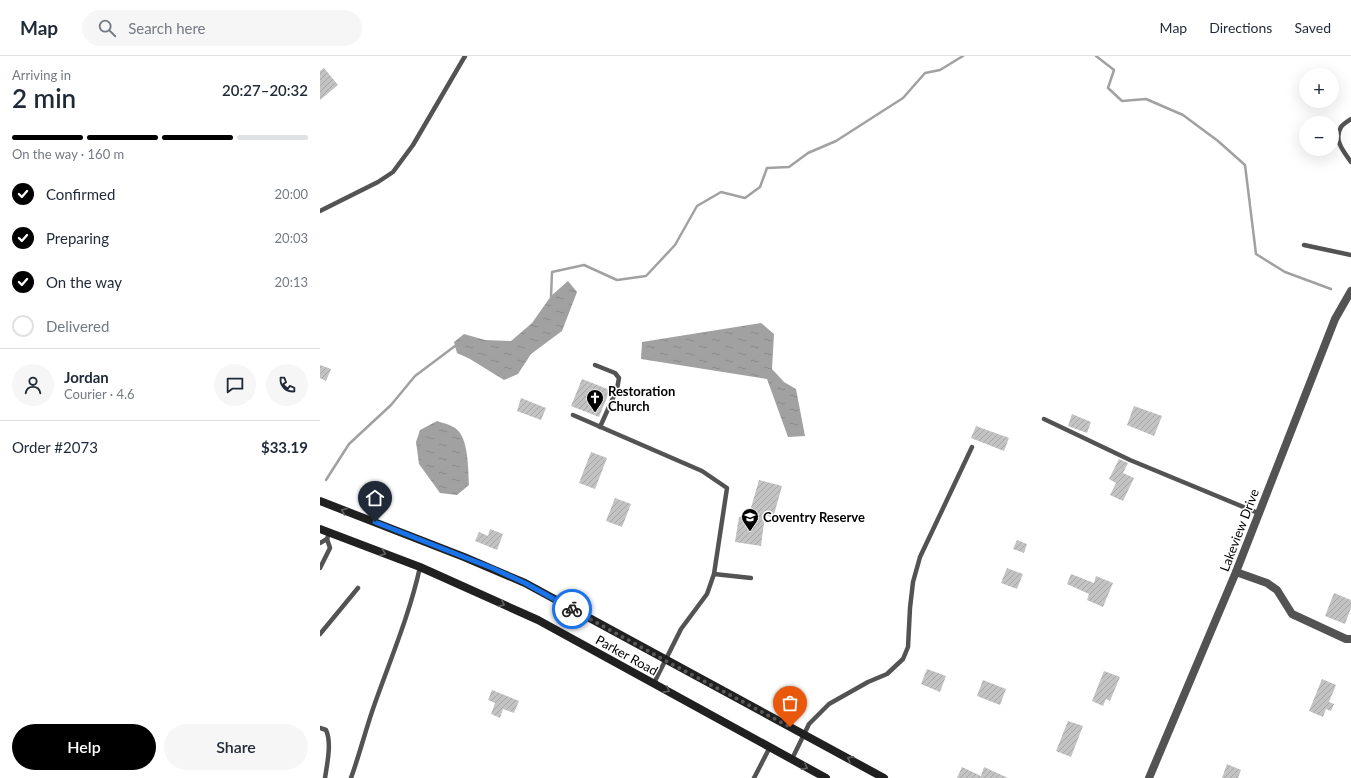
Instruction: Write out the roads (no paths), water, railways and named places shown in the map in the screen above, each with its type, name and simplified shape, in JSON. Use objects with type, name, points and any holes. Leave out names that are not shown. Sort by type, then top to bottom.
[{"type":"main road","name":"Parker Road","points":[[320,501],[464,556],[525,583],[666,661],[884,778]]},
{"type":"main road","name":"Parker Road","points":[[320,529],[328,536],[420,567],[538,620],[826,778]]},
{"type":"street","name":"Lakeview Drive","points":[[1149,778],[1236,572],[1335,319],[1351,291]]},
{"type":"street","points":[[1236,572],[1267,582],[1277,590],[1292,614],[1346,639],[1351,639]]},
{"type":"lane","points":[[320,211],[378,182],[393,172],[412,145],[465,56]]},
{"type":"lane","points":[[1351,118],[1341,127],[1338,138],[1342,149],[1351,162]]},
{"type":"lane","points":[[1304,244],[1351,254]]},
{"type":"lane","points":[[595,364],[614,373],[619,378],[617,389],[600,427]]},
{"type":"lane","points":[[573,415],[702,471],[727,488],[714,574],[707,594],[681,628],[654,683]]},
{"type":"lane","points":[[1044,419],[1130,460],[1258,513]]},
{"type":"lane","points":[[792,759],[809,724],[829,704],[868,682],[887,674],[903,659],[908,647],[912,589],[920,557],[972,447]]},
{"type":"lane","points":[[320,544],[328,536]]},
{"type":"lane","points":[[320,568],[330,548],[328,536]]},
{"type":"lane","points":[[351,778],[370,717],[408,612],[420,567]]},
{"type":"lane","points":[[714,574],[751,578]]},
{"type":"lane","points":[[320,634],[358,588]]},
{"type":"lane","points":[[320,728],[326,730],[328,735],[328,756],[325,778]]},
{"type":"lane","points":[[754,778],[770,747]]},
{"type":"water","points":[[568,281],[577,292],[562,331],[531,354],[518,374],[504,380],[470,359],[457,353],[454,342],[464,334],[485,340],[511,341],[532,323],[551,296]]},
{"type":"water","points":[[761,323],[774,334],[772,369],[784,382],[796,389],[805,436],[788,437],[767,379],[641,359],[642,342]]},
{"type":"water","points":[[437,421],[455,428],[460,432],[465,446],[468,463],[469,485],[457,495],[440,493],[419,464],[416,442],[420,430]]},
{"type":"waterway","points":[[551,297],[552,272],[584,265],[617,280],[646,276],[675,245],[697,206],[721,192],[745,198],[760,187],[767,168],[789,167],[808,153],[836,141],[903,98],[925,73],[940,70],[963,56]]},
{"type":"waterway","points":[[1096,56],[1114,70],[1108,88],[1122,101],[1146,99],[1183,115],[1218,141],[1245,165],[1256,254],[1285,272],[1331,289]]},
{"type":"waterway","points":[[326,480],[349,444],[391,405],[415,376],[455,346],[457,347]]},
{"type":"place","name":"Restoration Church","points":[[595,413]]},
{"type":"place","name":"Coventry Reserve","points":[[750,532]]}]
